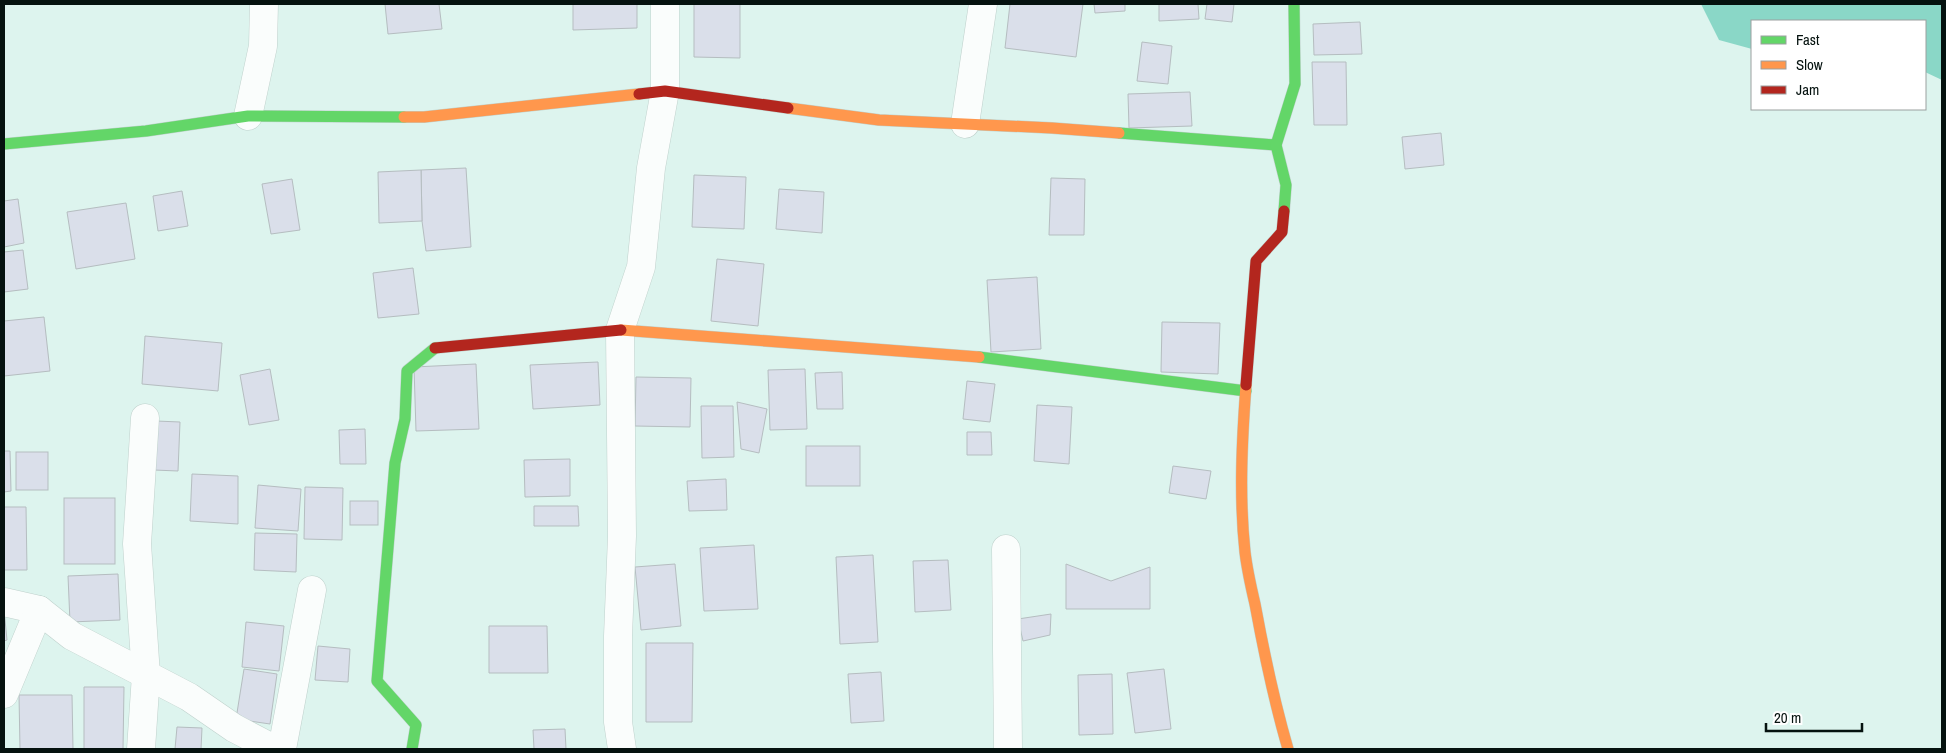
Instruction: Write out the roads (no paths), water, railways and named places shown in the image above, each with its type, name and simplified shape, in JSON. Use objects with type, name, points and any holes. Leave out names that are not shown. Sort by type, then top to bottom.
[{"type":"street","points":[[248,116],[263,46],[264,4]]},
{"type":"street","points":[[622,749],[618,722],[618,636],[622,536],[620,330],[641,267],[651,168],[665,91],[665,4]]},
{"type":"street","points":[[965,124],[983,4]]},
{"type":"street","points":[[1288,749],[1266,664],[1245,553],[1241,486],[1242,435],[1256,261],[1282,232],[1286,185],[1276,145],[1294,84],[1294,4]]},
{"type":"street","points":[[4,144],[146,131],[248,116],[424,117],[665,91],[879,120],[1052,128],[1276,145]]},
{"type":"street","points":[[412,749],[416,725],[377,681],[394,462],[405,418],[407,371],[436,347],[500,343],[620,330],[970,356],[1246,391]]},
{"type":"street","points":[[140,749],[146,675],[137,544],[146,418]]},
{"type":"street","points":[[1006,550],[1008,749]]},
{"type":"street","points":[[282,749],[312,590]]},
{"type":"street","points":[[4,602],[39,610],[72,636],[189,697],[234,728],[274,749]]},
{"type":"street","points":[[4,694],[39,610]]}]
